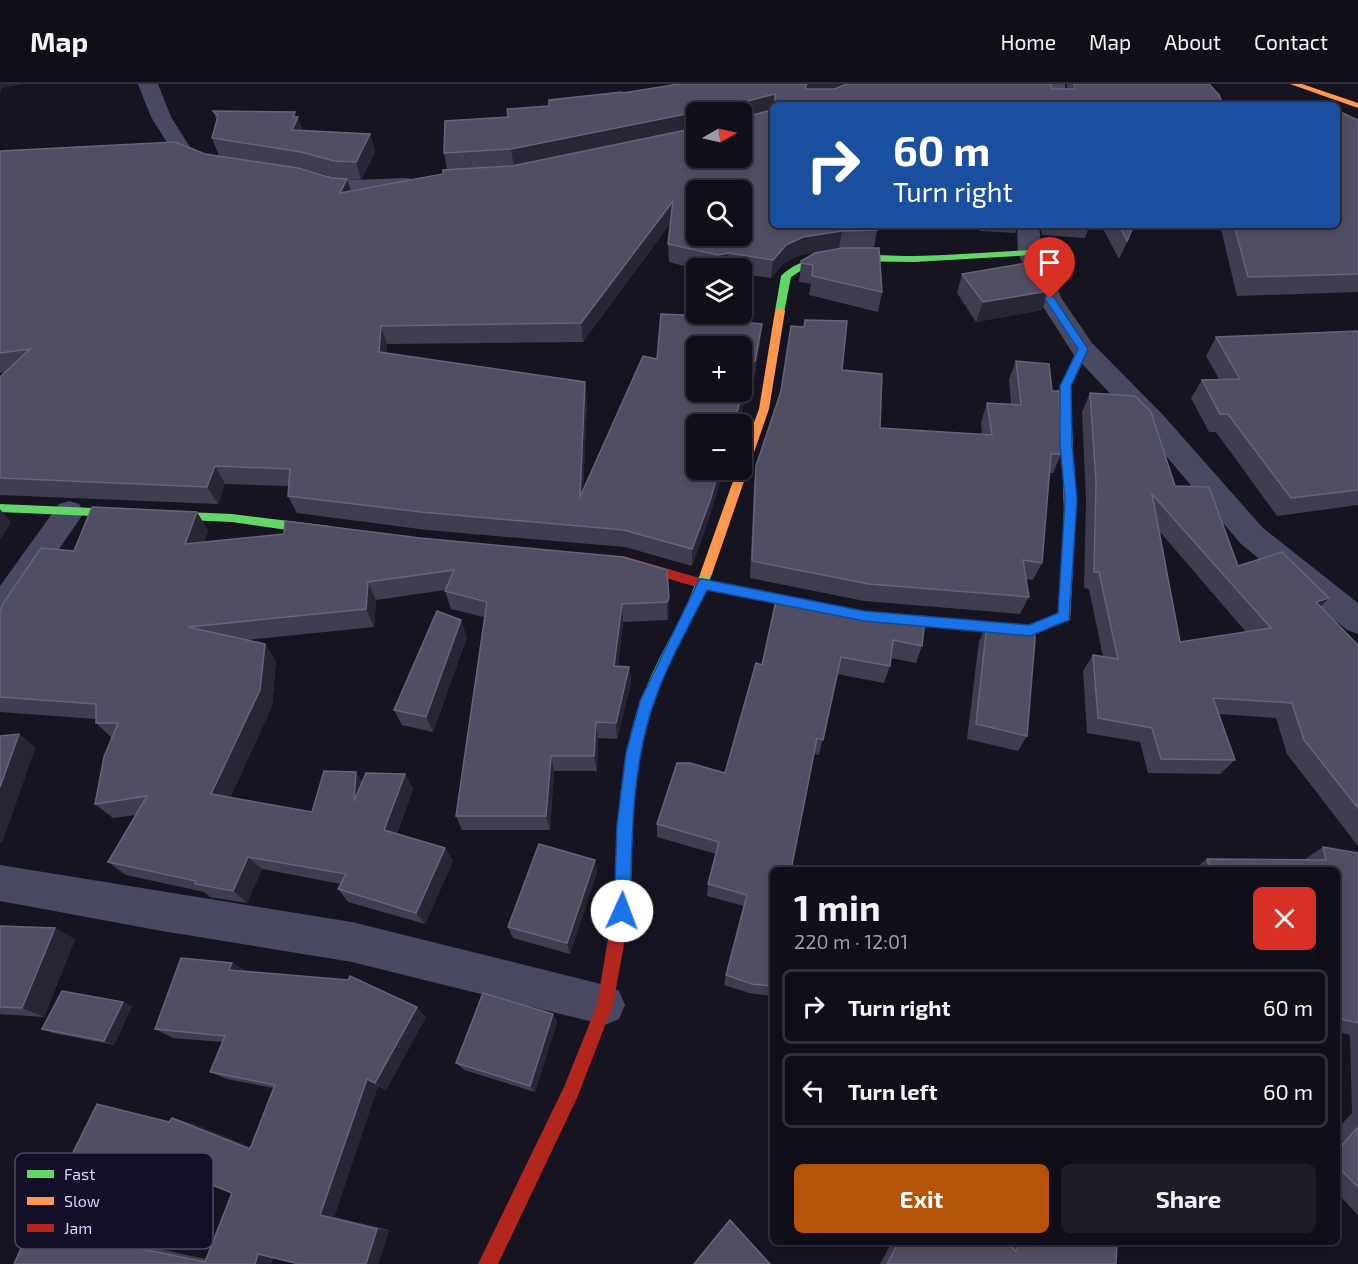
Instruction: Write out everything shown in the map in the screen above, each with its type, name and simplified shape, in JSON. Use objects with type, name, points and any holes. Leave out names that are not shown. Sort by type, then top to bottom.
[{"type":"street","points":[[148,84],[161,117],[182,151],[213,164],[234,166]]},
{"type":"street","points":[[1055,84],[1057,102]]},
{"type":"street","points":[[1294,84],[1358,106]]},
{"type":"street","points":[[287,175],[338,187],[366,189],[430,181]]},
{"type":"street","points":[[1028,228],[1030,253],[1050,299],[1083,349],[1153,422],[1252,536],[1358,621]]},
{"type":"street","points":[[488,1264],[571,1092],[605,1005],[622,911],[625,825],[633,753],[647,701],[703,584],[764,409],[786,276],[805,264],[839,258],[914,259],[1030,253]]},
{"type":"street","points":[[864,616],[1030,630],[1065,616],[1071,500],[1066,444],[1065,386],[1083,349]]},
{"type":"street","points":[[0,508],[232,518],[346,533]]},
{"type":"street","points":[[0,610],[69,512]]},
{"type":"street","points":[[613,560],[625,561],[703,584],[830,609]]},
{"type":"street","points":[[0,883],[162,912],[352,942],[605,1005]]},
{"type":"building","points":[[679,84],[807,84],[805,87],[807,89],[834,89],[846,84],[1051,84],[1051,89],[1075,89],[1074,84],[1209,84],[1222,102],[775,102],[775,94],[744,102],[686,102],[686,114],[511,149],[444,153],[445,121],[508,117],[507,109],[549,106],[549,100]]},
{"type":"building","points":[[213,111],[295,112],[293,117],[298,117],[292,130],[370,134],[356,162],[334,161],[301,152],[212,138],[218,116]]},
{"type":"building","points":[[770,111],[770,228],[877,228],[877,230],[842,231],[803,237],[786,245],[773,260],[729,253],[718,255],[668,244],[673,201],[581,323],[381,326],[379,352],[585,382],[580,497],[643,356],[657,359],[661,314],[686,315],[686,324],[762,324],[755,361],[752,364],[752,336],[686,336],[686,402],[740,402],[736,414],[686,414],[686,480],[716,480],[692,549],[624,530],[421,512],[288,496],[290,469],[215,466],[207,487],[0,478],[0,377],[30,349],[0,353],[0,151],[175,142],[205,154],[298,168],[332,178],[347,179],[340,193],[443,174],[443,170],[512,166],[686,130],[686,168],[752,168],[752,115]]},
{"type":"building","points":[[1340,112],[1358,120],[1358,274],[1248,277],[1235,228],[1340,228]]},
{"type":"building","points":[[1120,228],[1133,228],[1127,241]]},
{"type":"building","points":[[842,248],[879,248],[882,292],[812,276],[813,265],[801,263],[815,253]]},
{"type":"building","points":[[1027,263],[1049,291],[983,302],[962,274]]},
{"type":"building","points":[[805,320],[847,321],[842,370],[882,374],[880,428],[992,435],[987,403],[1021,405],[1016,361],[1049,364],[1052,391],[1059,391],[1061,454],[1051,454],[1042,563],[1023,560],[1029,597],[869,584],[752,561],[756,466],[781,391],[791,326],[804,327]]},
{"type":"building","points":[[1358,331],[1358,490],[1291,498],[1228,414],[1220,414],[1202,380],[1240,379],[1216,337]]},
{"type":"building","points":[[1090,393],[1135,396],[1151,412],[1175,486],[1209,487],[1238,566],[1282,552],[1329,598],[1316,602],[1358,645],[1358,808],[1304,740],[1292,703],[1213,698],[1235,760],[1161,759],[1152,728],[1098,718],[1093,655],[1118,659],[1099,572],[1094,572],[1096,482]],"holes":[[[1152,494],[1271,628],[1180,642]]]},
{"type":"building","points":[[92,507],[197,512],[185,544],[284,534],[285,521],[420,538],[623,557],[667,570],[669,598],[667,602],[622,604],[614,666],[629,667],[616,723],[596,722],[594,756],[551,756],[546,816],[456,816],[487,602],[445,591],[454,570],[368,582],[366,609],[188,627],[265,644],[260,690],[211,794],[312,812],[324,771],[356,772],[354,801],[366,773],[405,774],[384,830],[445,848],[416,913],[338,889],[346,874],[248,857],[233,891],[108,862],[147,796],[95,804],[104,757],[118,723],[96,723],[96,704],[0,697],[0,614],[2,605],[41,548],[74,551]]},
{"type":"building","points":[[777,596],[869,614],[925,619],[922,646],[893,640],[890,666],[841,657],[823,740],[817,738],[792,867],[770,867],[770,986],[752,984],[726,975],[747,895],[708,884],[719,842],[657,824],[677,763],[690,763],[725,773],[756,663],[762,665]]},
{"type":"building","points":[[437,611],[461,620],[426,717],[394,710]]},
{"type":"building","points":[[987,624],[1034,628],[1027,736],[976,724]]},
{"type":"building","points":[[19,734],[0,787],[0,736]]},
{"type":"building","points":[[539,844],[595,860],[567,943],[508,927]]},
{"type":"building","points":[[1323,847],[1358,853],[1358,1023],[1340,1019],[1340,867],[1209,867],[1207,859],[1326,860]]},
{"type":"building","points":[[0,926],[55,928],[22,1008],[0,1007]]},
{"type":"building","points":[[181,958],[232,963],[229,970],[348,980],[350,976],[417,1007],[375,1083],[367,1079],[320,1215],[377,1229],[366,1264],[299,1264],[258,1254],[255,1264],[14,1264],[21,1249],[142,1249],[205,1262],[210,1249],[213,1249],[213,1242],[232,1193],[213,1185],[213,1153],[73,1153],[97,1104],[169,1122],[172,1118],[250,1149],[275,1085],[210,1072],[225,1036],[155,1029]]},
{"type":"building","points":[[62,991],[123,1002],[104,1041],[42,1029]]},
{"type":"building","points":[[483,993],[553,1014],[530,1086],[456,1063]]},
{"type":"building","points":[[1358,1127],[1358,1187],[1340,1169],[1340,1147]]},
{"type":"building","points":[[730,1220],[770,1264],[694,1264]]},
{"type":"building","points":[[897,1245],[1009,1245],[1016,1251],[1019,1245],[1117,1245],[1116,1264],[887,1264]]},
{"type":"traffic: fast","points":[[780,311],[786,276],[805,264],[839,258],[914,259],[1030,253]]},
{"type":"traffic: fast","points":[[1070,511],[1065,386],[1083,349]]},
{"type":"traffic: fast","points":[[0,508],[232,518],[330,531]]},
{"type":"traffic: fast","points":[[623,896],[628,798],[640,726],[653,686],[693,607],[706,574]]},
{"type":"traffic: slow","points":[[1294,84],[1358,106]]},
{"type":"traffic: slow","points":[[706,574],[764,409],[780,311]]},
{"type":"traffic: slow","points":[[881,618],[1030,630],[1065,616],[1070,511]]},
{"type":"traffic: jam","points":[[623,561],[703,584],[821,608]]},
{"type":"traffic: jam","points":[[488,1264],[571,1092],[605,1005],[623,896]]},
{"type":"route","points":[[622,911],[625,825],[633,753],[647,701],[703,584],[864,616],[1030,630],[1065,616],[1071,500],[1066,444],[1065,386],[1083,349],[1050,299]]}]
